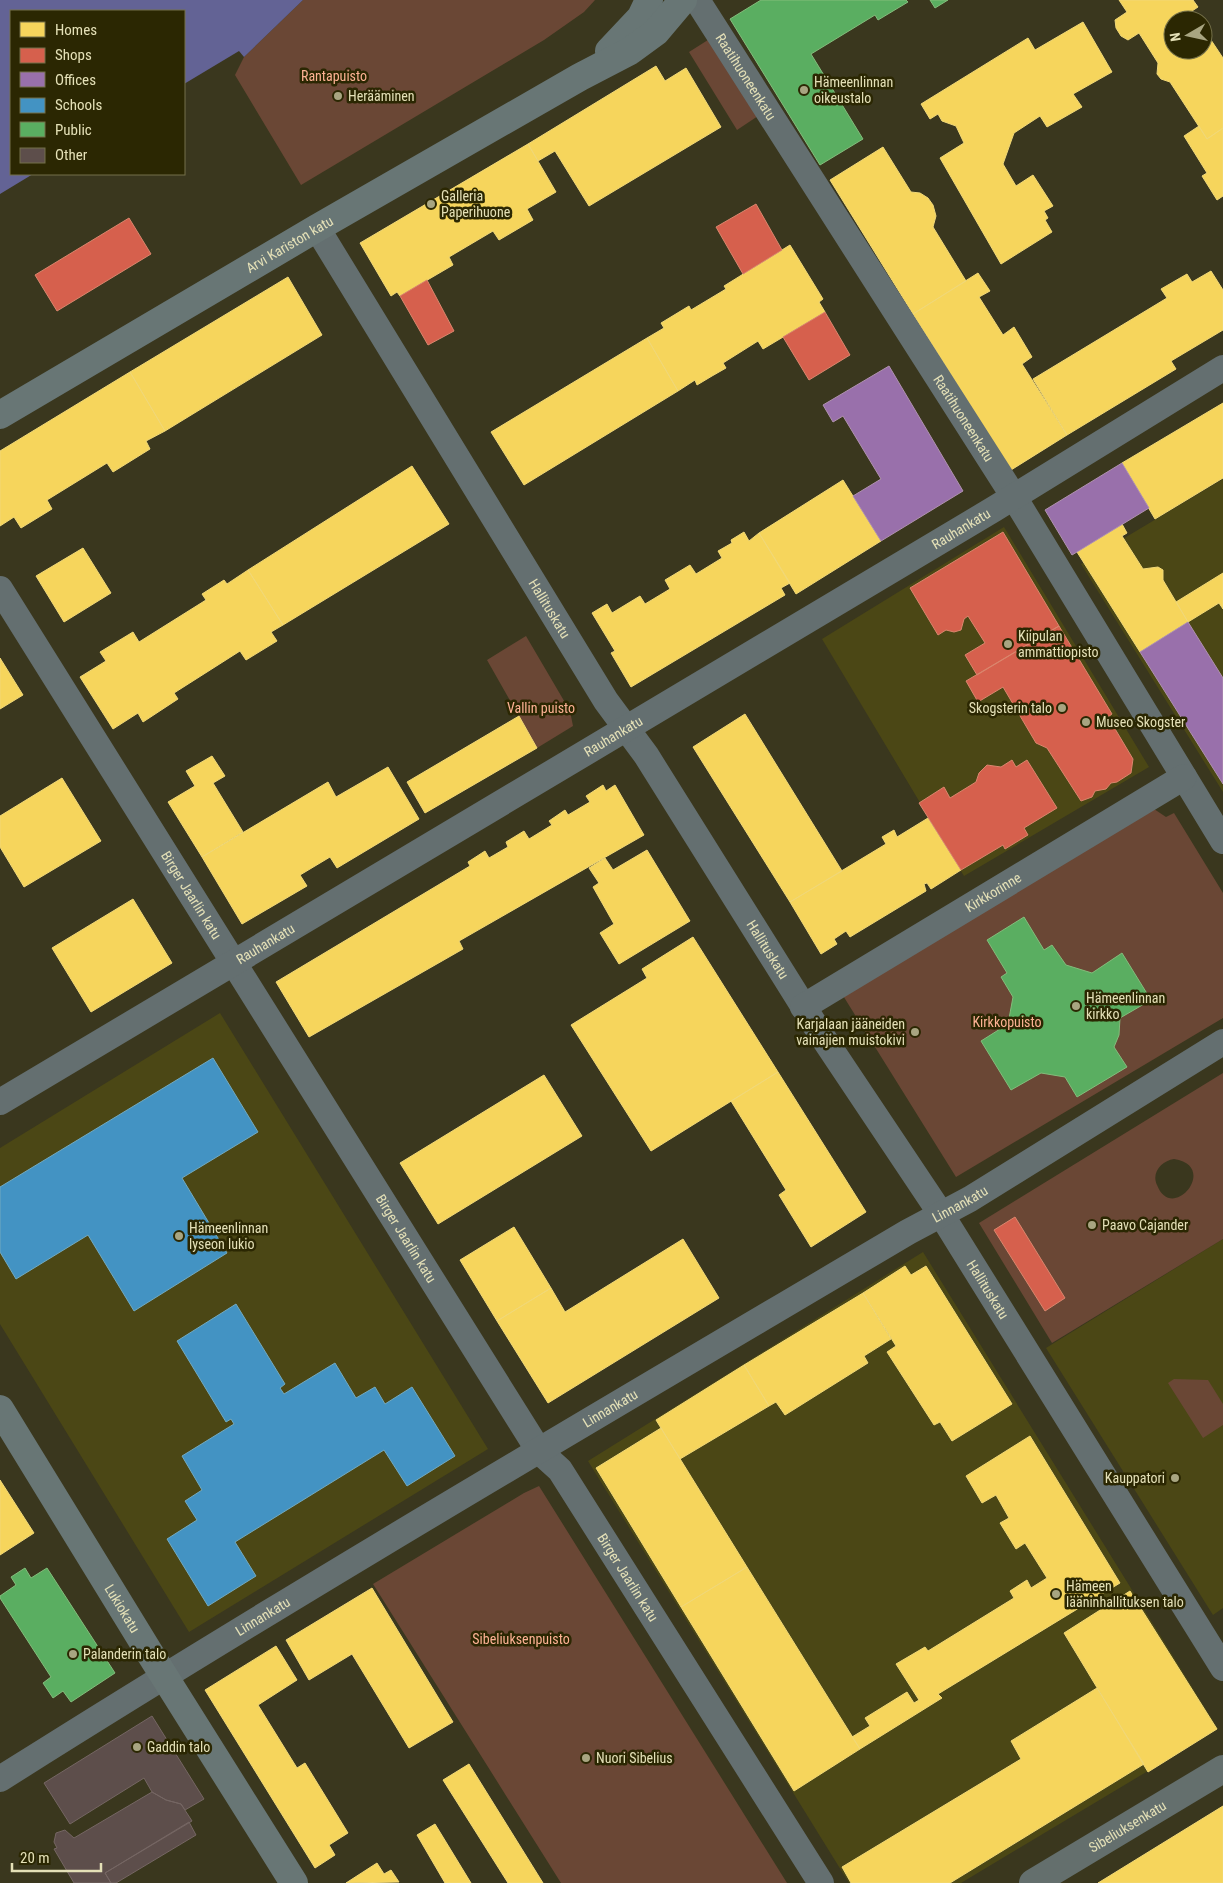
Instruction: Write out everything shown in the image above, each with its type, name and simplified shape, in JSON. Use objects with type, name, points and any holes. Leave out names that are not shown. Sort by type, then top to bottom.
[{"type":"main road","name":"Arvi Kariston katu","points":[[580,77],[620,42],[641,18],[649,0]]},
{"type":"main road","name":"Arvi Kariston katu","points":[[0,415],[317,228],[580,77],[630,51],[656,32],[683,0]]},
{"type":"main road","name":"Lukiokatu","points":[[0,1409],[163,1676],[294,1883]]},
{"type":"street","name":"Raatihuoneenkatu","points":[[698,0],[1014,497],[1223,841]]},
{"type":"street","name":"Hallituskatu","points":[[317,228],[606,701],[646,755],[803,1007],[941,1214],[1223,1668]]},
{"type":"street","name":"Rauhankatu","points":[[0,1102],[626,730],[1014,497],[1223,368]]},
{"type":"street","name":"Birger Jaarlin katu","points":[[0,589],[232,964],[539,1451],[560,1470],[821,1883]]},
{"type":"street","name":"Kirkkorinne","points":[[803,1007],[1184,777]]},
{"type":"street","name":"Linnankatu","points":[[0,1779],[163,1676],[539,1451],[941,1214],[982,1192],[1223,1042]]},
{"type":"street","name":"Sibeliuksenkatu","points":[[1033,1883],[1223,1769]]},
{"type":"shaded area","points":[[1223,479],[1223,792],[1081,564]]},
{"type":"shaded area","points":[[1004,527],[1149,767],[964,876],[822,639]]},
{"type":"shaded area","name":"Hämeenlinnan lyseon lukio","points":[[220,1013],[488,1449],[189,1632],[0,1324],[0,1148]]},
{"type":"shaded area","name":"Kauppatori","points":[[1223,1239],[1223,1608],[1213,1615],[1046,1348]]},
{"type":"shaded area","points":[[923,1252],[1218,1729],[961,1883],[849,1883],[588,1461]]},
{"type":"green space","name":"Rantapuisto","points":[[303,0],[595,0],[584,12],[544,40],[301,185],[235,75],[244,57]]},
{"type":"green space","points":[[719,33],[767,110],[737,130],[689,52]]},
{"type":"green space","name":"Vallin puisto","points":[[526,636],[570,711],[573,726],[537,748],[487,660]]},
{"type":"green space","name":"Kirkkopuisto","points":[[1154,809],[1166,817],[1174,813],[1223,893],[1223,1018],[956,1177],[842,994]]},
{"type":"green space","points":[[1223,1073],[1223,1239],[1052,1343],[979,1223]],"holes":[[[1174,1159],[1187,1164],[1193,1172],[1193,1181],[1188,1189],[1181,1196],[1172,1198],[1164,1195],[1157,1185],[1155,1176],[1159,1168],[1165,1162]]]},
{"type":"green space","points":[[1174,1379],[1208,1380],[1223,1404],[1223,1425],[1203,1438],[1168,1383]]},
{"type":"green space","name":"Sibeliuksenpuisto","points":[[539,1486],[787,1883],[561,1883],[373,1584],[524,1493]]},
{"type":"water","points":[[0,0],[303,0],[244,57],[239,51],[185,83],[185,10],[10,10],[10,175],[31,175],[0,194]]},
{"type":"building: Homes","points":[[1119,0],[1193,0],[1198,7],[1194,10],[1163,10],[1163,60],[1213,60],[1213,43],[1223,58],[1223,128],[1207,139],[1170,82],[1161,79],[1157,74],[1158,63],[1139,33],[1128,40],[1121,36],[1116,28],[1115,20],[1127,12]]},
{"type":"building: Homes","points":[[1083,22],[1112,72],[1073,94],[1082,107],[1047,127],[1040,116],[1014,133],[1003,164],[1016,186],[1033,175],[1053,206],[1044,211],[1048,218],[1045,220],[1052,232],[1001,264],[940,158],[964,143],[956,126],[942,121],[938,114],[930,119],[921,104],[1028,38],[1035,50]]},
{"type":"building: Homes","points":[[656,66],[665,81],[686,68],[721,127],[589,206],[555,151],[538,161],[528,144]]},
{"type":"building: Homes","points":[[1199,126],[1207,139],[1223,128],[1223,196],[1217,200],[1202,176],[1207,173],[1184,136]]},
{"type":"building: Homes","points":[[528,144],[556,192],[527,209],[533,220],[499,240],[493,231],[449,257],[453,265],[400,296],[397,292],[391,296],[360,243]]},
{"type":"building: Homes","points":[[883,147],[911,192],[920,193],[928,198],[933,205],[936,216],[933,227],[966,281],[913,314],[830,180]]},
{"type":"building: Homes","points":[[790,245],[823,299],[819,302],[825,312],[763,349],[758,341],[723,363],[726,368],[697,385],[695,380],[678,391],[647,338],[664,328],[661,323],[689,306],[691,310],[726,289],[724,286]]},
{"type":"building: Homes","points":[[1211,271],[1223,290],[1223,330],[1171,361],[1176,369],[1067,435],[1033,379],[1167,298],[1161,289],[1187,274],[1192,282]]},
{"type":"building: Homes","points":[[978,273],[990,291],[979,297],[1003,335],[1014,327],[1032,357],[1022,364],[1067,435],[1011,470],[913,314]]},
{"type":"building: Homes","points":[[288,277],[322,335],[165,431],[130,372]]},
{"type":"building: Homes","points":[[647,338],[678,391],[524,485],[491,432]]},
{"type":"building: Homes","points":[[130,372],[165,431],[146,441],[150,449],[113,472],[107,463],[47,500],[52,509],[21,528],[14,517],[0,526],[0,451]]},
{"type":"building: Homes","points":[[1223,403],[1223,478],[1155,519],[1122,463]]},
{"type":"building: Homes","points":[[412,466],[449,524],[283,625],[248,570]]},
{"type":"building: Homes","points":[[843,480],[881,541],[796,594],[759,533]]},
{"type":"building: Homes","points":[[1122,524],[1127,533],[1122,536],[1143,569],[1158,567],[1163,570],[1163,580],[1188,622],[1140,652],[1077,552]]},
{"type":"building: Homes","points":[[744,532],[749,541],[759,533],[790,583],[781,588],[785,595],[631,687],[611,653],[615,651],[592,613],[607,604],[612,613],[640,596],[645,604],[670,589],[665,580],[690,565],[696,574],[722,558],[718,551],[732,543],[731,540]]},
{"type":"building: Homes","points":[[83,548],[111,593],[64,622],[36,576]]},
{"type":"building: Homes","points":[[248,570],[283,625],[271,632],[277,641],[246,660],[240,651],[174,693],[178,699],[143,722],[138,713],[113,729],[80,677],[106,661],[100,652],[133,632],[139,642],[206,600],[202,594],[224,580],[227,584]]},
{"type":"building: Homes","points":[[1223,573],[1223,609],[1219,603],[1188,622],[1176,602]]},
{"type":"building: Homes","points":[[0,658],[23,695],[0,709]]},
{"type":"building: Homes","points":[[745,714],[842,871],[790,902],[693,747]]},
{"type":"building: Homes","points":[[519,716],[537,748],[425,813],[407,782]]},
{"type":"building: Homes","points":[[212,756],[225,776],[213,783],[243,832],[202,857],[168,802],[195,786],[186,771]]},
{"type":"building: Homes","points":[[388,767],[419,819],[337,868],[330,857],[300,875],[307,886],[242,924],[202,857],[328,782],[336,797]]},
{"type":"building: Homes","points":[[62,778],[101,841],[24,887],[0,847],[0,816]]},
{"type":"building: Homes","points":[[603,785],[606,791],[615,785],[644,835],[459,941],[463,949],[309,1037],[276,982],[470,866],[468,862],[485,851],[489,858],[508,847],[506,842],[524,831],[529,839],[552,825],[549,821],[565,810],[568,815],[590,802],[586,796]]},
{"type":"building: Homes","points":[[928,818],[961,870],[931,889],[927,883],[924,884],[926,891],[850,937],[846,931],[834,939],[837,944],[821,954],[790,902],[886,844],[882,837],[894,830],[897,837]]},
{"type":"building: Homes","points":[[647,850],[690,921],[619,964],[600,933],[614,924],[593,887],[599,883],[589,868],[605,858],[613,870]]},
{"type":"building: Homes","points":[[133,899],[172,963],[91,1012],[52,948]]},
{"type":"building: Homes","points":[[693,937],[778,1072],[651,1151],[571,1025],[647,978],[642,969]]},
{"type":"building: Homes","points":[[778,1072],[866,1212],[811,1247],[779,1195],[786,1190],[731,1101]]},
{"type":"building: Homes","points":[[544,1075],[582,1136],[438,1224],[400,1163]]},
{"type":"building: Homes","points":[[514,1227],[551,1288],[497,1321],[460,1260]]},
{"type":"building: Homes","points":[[683,1239],[719,1298],[548,1403],[497,1321],[551,1288],[565,1312]]},
{"type":"building: Homes","points":[[905,1266],[911,1275],[926,1266],[1012,1404],[952,1441],[940,1422],[934,1425],[887,1352],[896,1346],[863,1293]]},
{"type":"building: Homes","points":[[863,1293],[891,1339],[864,1356],[868,1363],[785,1415],[776,1402],[769,1406],[744,1365]]},
{"type":"building: Homes","points":[[744,1365],[769,1406],[680,1459],[656,1420]]},
{"type":"building: Homes","points":[[661,1428],[747,1567],[681,1607],[596,1468]]},
{"type":"building: Homes","name":"Hämeen lääninhallituksen talo","points":[[1030,1436],[1120,1583],[938,1694],[942,1698],[860,1749],[852,1737],[870,1726],[865,1718],[907,1692],[914,1703],[919,1700],[896,1664],[925,1647],[928,1651],[1014,1598],[1010,1591],[1027,1580],[1031,1588],[1047,1578],[1025,1543],[1016,1549],[1000,1523],[1009,1518],[996,1495],[982,1503],[966,1476]]},
{"type":"building: Homes","points":[[0,1480],[34,1533],[0,1555]]},
{"type":"building: Homes","points":[[747,1567],[860,1749],[794,1791],[681,1607]]},
{"type":"building: Homes","points":[[372,1588],[453,1722],[409,1748],[352,1654],[309,1680],[286,1640]]},
{"type":"building: Homes","points":[[1130,1591],[1217,1729],[1148,1772],[1064,1633]]},
{"type":"building: Homes","points":[[276,1646],[297,1680],[258,1705],[297,1768],[305,1763],[348,1833],[329,1845],[335,1855],[315,1868],[205,1690]]},
{"type":"building: Homes","points":[[1097,1688],[1144,1764],[950,1883],[851,1883],[842,1867],[1021,1759],[1011,1741]]},
{"type":"building: Homes","points":[[469,1764],[543,1883],[508,1883],[443,1780]]},
{"type":"building: Homes","points":[[1223,1806],[1223,1883],[1098,1883]]},
{"type":"building: Homes","points":[[435,1824],[471,1883],[445,1883],[417,1835]]},
{"type":"building: Homes","points":[[377,1863],[384,1874],[391,1870],[399,1882],[346,1883]]},
{"type":"building: Shops","points":[[756,204],[782,250],[743,274],[716,227]]},
{"type":"building: Shops","points":[[129,218],[151,254],[57,311],[35,275]]},
{"type":"building: Shops","points":[[427,280],[454,331],[428,345],[400,296]]},
{"type":"building: Shops","points":[[825,312],[850,355],[809,380],[783,337]]},
{"type":"building: Shops","points":[[1003,532],[1059,626],[977,675],[965,655],[985,643],[968,616],[964,619],[961,630],[954,632],[946,630],[938,635],[910,588]]},
{"type":"building: Shops","name":"Skogsterin talo","points":[[1059,626],[1112,714],[1108,717],[1133,759],[1131,773],[1117,782],[1111,783],[1106,789],[1095,791],[1092,797],[1081,801],[1047,748],[1036,743],[1003,687],[978,702],[966,681]]},
{"type":"building: Shops","points":[[1012,760],[1016,767],[1027,760],[1057,808],[1024,828],[1028,835],[1005,849],[1003,845],[961,870],[919,803],[944,787],[950,798],[976,782],[979,773],[987,765],[1001,767]]},
{"type":"building: Shops","points":[[1015,1217],[1065,1298],[1045,1311],[994,1230]]},
{"type":"building: Offices","points":[[889,366],[963,491],[881,541],[853,496],[881,479],[843,416],[833,422],[823,405]]},
{"type":"building: Offices","points":[[1122,463],[1149,508],[1072,555],[1045,510]]},
{"type":"building: Offices","points":[[1188,622],[1223,678],[1223,784],[1140,652]]},
{"type":"building: Schools","points":[[213,1058],[258,1132],[182,1178],[227,1253],[134,1311],[88,1235],[16,1279],[0,1252],[0,1187]]},
{"type":"building: Schools","points":[[236,1304],[285,1384],[280,1388],[284,1394],[335,1363],[356,1398],[375,1387],[385,1404],[412,1387],[455,1456],[407,1486],[384,1450],[235,1542],[256,1576],[208,1606],[167,1539],[197,1520],[185,1501],[202,1490],[182,1456],[234,1424],[231,1419],[226,1422],[177,1341]]},
{"type":"building: Public","name":"Hämeenlinnan oikeustalo","points":[[761,0],[906,0],[908,2],[878,20],[875,15],[811,54],[863,139],[820,165],[730,19]]},
{"type":"building: Public","points":[[930,0],[948,0],[935,8]]},
{"type":"building: Public","name":"Hämeenlinnan kirkko","points":[[1024,917],[1044,950],[1052,945],[1066,965],[1092,973],[1122,953],[1151,1000],[1120,1018],[1119,1035],[1114,1047],[1127,1067],[1077,1097],[1065,1077],[1041,1073],[1011,1090],[981,1041],[1008,1024],[1013,997],[1001,977],[1007,973],[987,940]]},
{"type":"building: Public","points":[[25,1568],[31,1578],[47,1568],[115,1673],[71,1702],[63,1691],[53,1698],[43,1683],[51,1677],[0,1598],[0,1596],[16,1585],[11,1577]]},
{"type":"building: Other","name":"Gaddin talo","points":[[152,1716],[204,1799],[185,1810],[181,1804],[166,1800],[152,1792],[144,1778],[70,1824],[44,1783]]},
{"type":"building: Other","points":[[152,1792],[166,1800],[181,1804],[192,1821],[105,1873],[111,1883],[74,1883],[54,1849],[57,1848],[54,1842],[56,1833],[65,1830],[74,1838]]},
{"type":"building: Other","points":[[189,1822],[196,1835],[116,1883],[111,1883],[105,1873]]},
{"type":"place","name":"Hämeenlinnan oikeustalo","points":[[804,90]]},
{"type":"place","name":"Herääminen","points":[[338,96]]},
{"type":"place","name":"Galleria Paperihuone","points":[[431,204]]},
{"type":"place","name":"Kiipulan ammattiopisto","points":[[1008,644]]},
{"type":"place","name":"Skogsterin talo","points":[[1062,708]]},
{"type":"place","name":"Museo Skogster","points":[[1086,722]]},
{"type":"place","name":"Hämeenlinnan kirkko","points":[[1076,1006]]},
{"type":"place","name":"Karjalaan jääneiden vainajien muistokivi","points":[[915,1032]]},
{"type":"place","name":"Paavo Cajander","points":[[1092,1225]]},
{"type":"place","name":"Hämeenlinnan lyseon lukio","points":[[179,1236]]},
{"type":"place","name":"Kauppatori","points":[[1175,1478]]},
{"type":"place","name":"Hämeen lääninhallituksen talo","points":[[1056,1594]]},
{"type":"place","name":"Palanderin talo","points":[[73,1654]]},
{"type":"place","name":"Gaddin talo","points":[[137,1747]]},
{"type":"place","name":"Nuori Sibelius","points":[[586,1758]]}]
